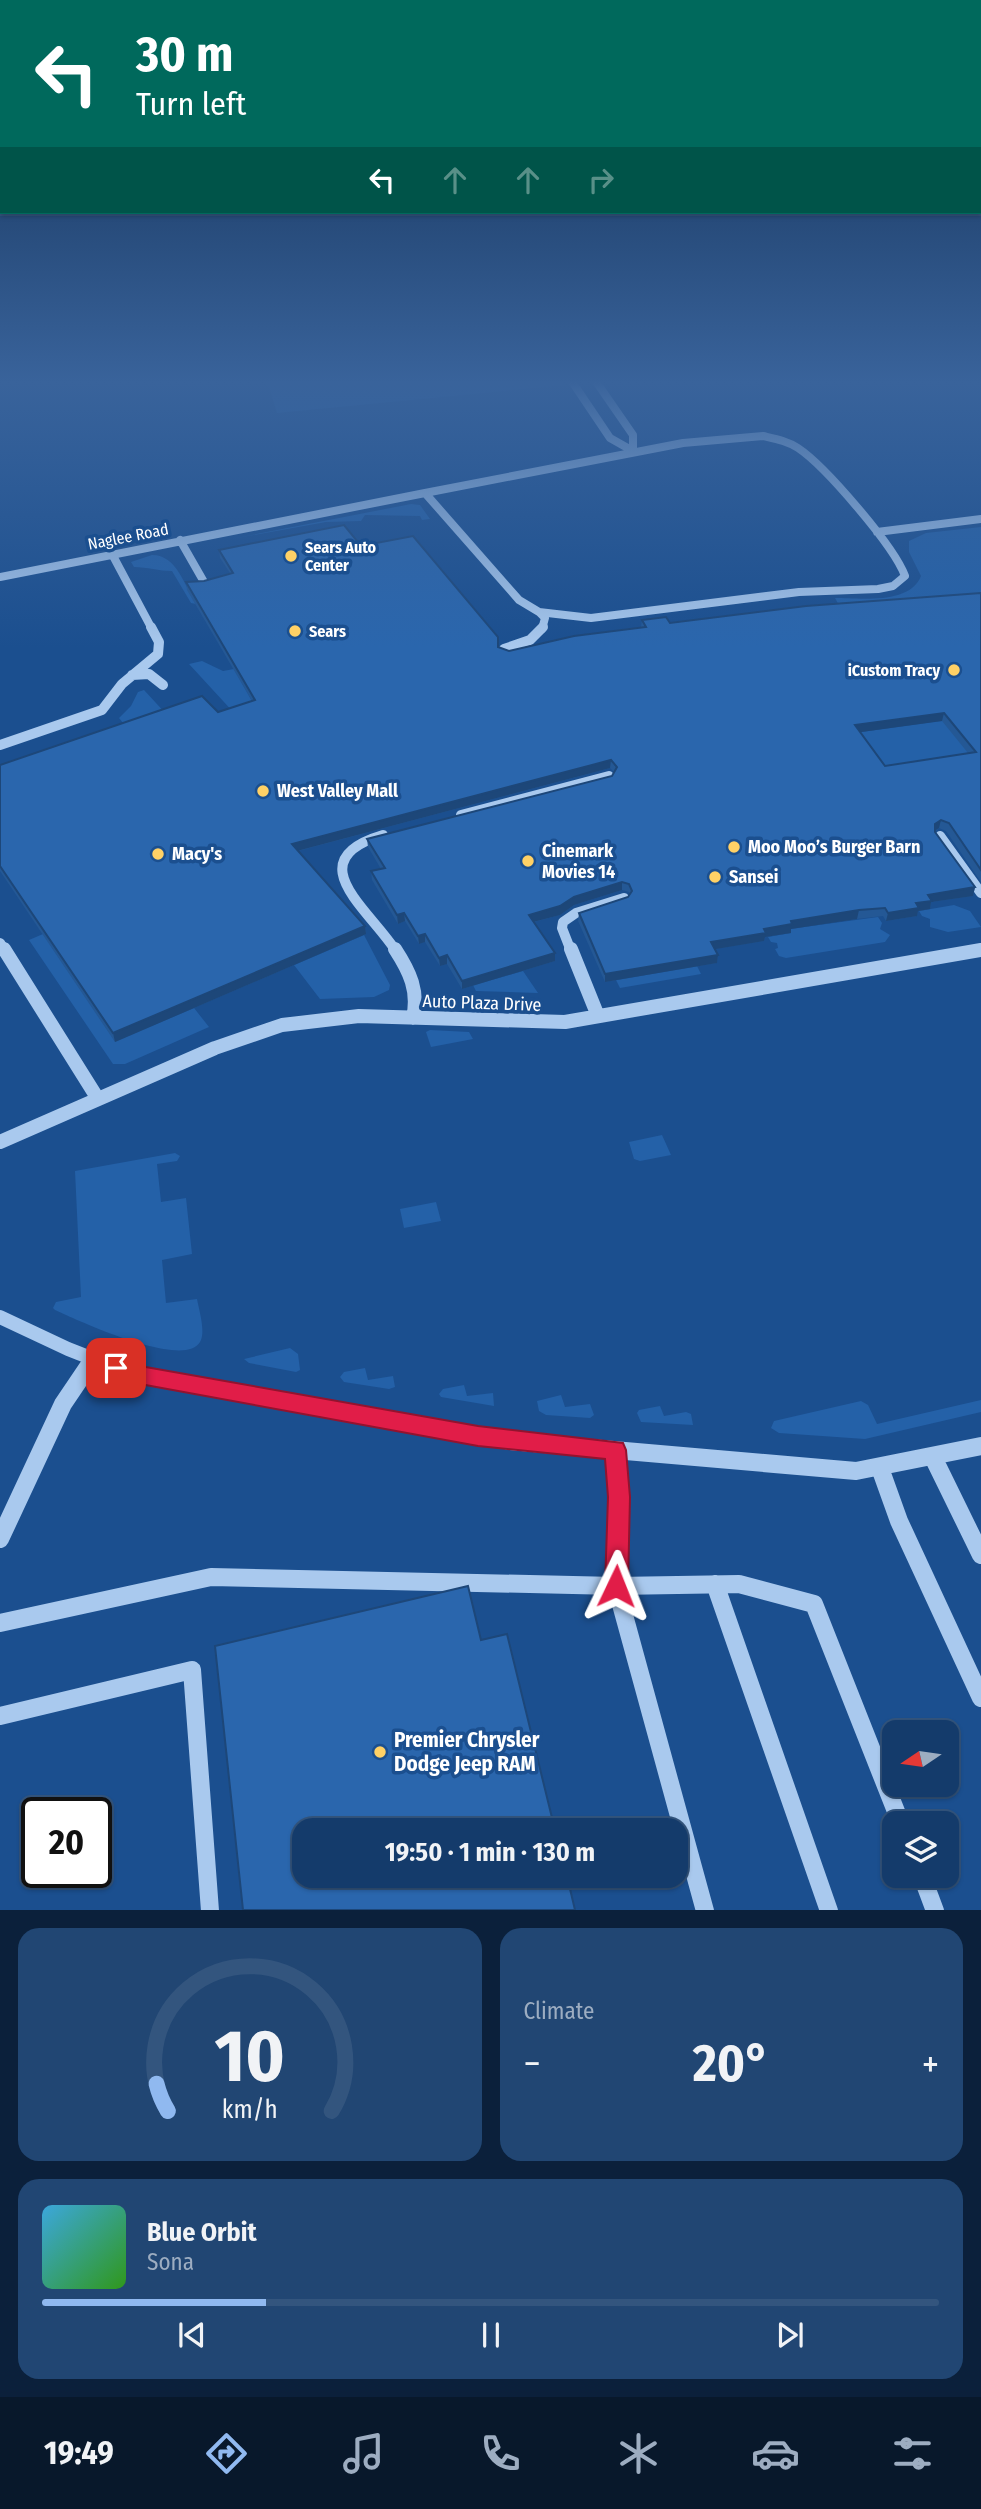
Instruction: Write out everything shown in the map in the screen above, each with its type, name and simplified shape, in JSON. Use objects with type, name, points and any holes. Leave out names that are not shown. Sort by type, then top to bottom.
[{"type":"lane","name":"Naglee Road","points":[[0,578],[541,469]]},
{"type":"lane","points":[[539,612],[565,618],[592,618],[799,592],[886,588],[903,579],[905,571],[877,532],[820,469]]},
{"type":"lane","points":[[424,492],[519,600],[545,618],[545,625],[539,635],[504,649]]},
{"type":"lane","points":[[877,532],[981,519]]},
{"type":"lane","points":[[180,540],[204,582]]},
{"type":"lane","points":[[0,745],[102,710],[132,675],[158,654],[159,642],[112,554]]},
{"type":"lane","points":[[132,675],[149,674],[163,685]]},
{"type":"lane","points":[[454,817],[609,776]]},
{"type":"lane","points":[[390,834],[364,840],[347,852],[340,868],[345,883],[387,936],[411,979],[416,997],[413,1018]]},
{"type":"lane","points":[[940,836],[981,893]]},
{"type":"lane","points":[[598,1016],[562,928],[563,922],[576,913],[624,898]]},
{"type":"lane","points":[[0,943],[98,1099]]},
{"type":"lane","name":"Auto Plaza Drive","points":[[0,1142],[215,1048],[282,1025],[359,1016],[552,1023],[981,950]]},
{"type":"lane","points":[[0,1317],[92,1361],[140,1375],[478,1436],[856,1471],[981,1446]]},
{"type":"lane","points":[[0,1539],[63,1404],[92,1361]]},
{"type":"lane","points":[[615,1450],[619,1497],[616,1586],[705,1910]]},
{"type":"lane","points":[[933,1457],[981,1555]]},
{"type":"lane","points":[[880,1468],[899,1521],[981,1698]]},
{"type":"lane","points":[[0,1623],[211,1577],[616,1586],[739,1584],[814,1604],[896,1811]]},
{"type":"lane","points":[[715,1584],[829,1910]]},
{"type":"lane","points":[[0,1716],[192,1670],[211,1910]]},
{"type":"lane","points":[[927,1888],[936,1910]]},
{"type":"shaded area","points":[[411,504],[420,505],[430,519],[422,520],[420,516],[365,515],[361,521],[326,522],[226,540]]},
{"type":"shaded area","points":[[981,527],[981,595],[840,607],[835,598],[883,598],[906,592],[921,576],[909,552],[909,541],[926,533]]},
{"type":"shaded area","points":[[152,555],[161,556],[174,565],[196,604],[191,603],[172,571],[134,567],[131,562]]},
{"type":"shaded area","points":[[202,661],[223,671],[234,669],[257,710],[235,714],[189,664]]},
{"type":"shaded area","points":[[144,690],[168,716],[128,729],[119,718],[131,706],[138,692]]},
{"type":"shaded area","points":[[981,715],[974,760],[883,774],[854,733]]},
{"type":"shaded area","points":[[954,905],[970,911],[981,927],[948,932],[930,927],[930,919],[922,916],[919,911]]},
{"type":"shaded area","points":[[878,917],[882,923],[880,929],[890,935],[885,942],[786,958],[779,956],[775,949],[778,948],[777,943],[771,942],[768,937],[790,933],[789,929]]},
{"type":"shaded area","points":[[43,934],[115,1041],[194,1008],[209,1027],[125,1064],[113,1064],[29,940]]},
{"type":"shaded area","points":[[364,935],[390,985],[389,990],[374,997],[320,999],[294,965]]},
{"type":"shaded area","points":[[697,966],[701,974],[620,988],[616,980]]},
{"type":"shaded area","points":[[523,971],[538,993],[476,991],[473,985]]},
{"type":"shaded area","points":[[426,1032],[469,1032],[473,1039],[431,1047]]},
{"type":"shaded area","points":[[662,1135],[671,1155],[640,1161],[634,1159],[629,1142]]},
{"type":"shaded area","points":[[175,1153],[180,1156],[177,1161],[157,1164],[161,1202],[186,1198],[192,1254],[162,1260],[166,1303],[197,1299],[202,1327],[200,1342],[190,1349],[153,1347],[106,1332],[55,1310],[53,1308],[56,1302],[81,1297],[75,1171]]},
{"type":"shaded area","points":[[436,1202],[441,1221],[404,1228],[400,1209]]},
{"type":"shaded area","points":[[290,1348],[298,1354],[300,1370],[296,1372],[249,1363],[244,1359]]},
{"type":"shaded area","points":[[365,1368],[368,1380],[393,1376],[395,1387],[389,1389],[344,1382],[340,1377],[344,1372]]},
{"type":"shaded area","points":[[464,1385],[467,1396],[493,1393],[494,1406],[441,1397],[439,1394],[443,1389]]},
{"type":"shaded area","points":[[561,1395],[565,1407],[590,1404],[594,1415],[590,1418],[546,1415],[539,1411],[537,1401]]},
{"type":"shaded area","points":[[981,1400],[981,1412],[865,1439],[779,1433],[771,1428],[774,1421],[861,1401],[868,1405],[877,1424]]},
{"type":"shaded area","points":[[660,1406],[664,1416],[686,1412],[691,1414],[693,1425],[641,1422],[637,1413],[639,1410]]},
{"type":"building","name":"West Valley Mall","points":[[344,525],[361,546],[413,536],[498,637],[498,647],[509,651],[574,636],[646,627],[642,620],[666,617],[670,623],[806,606],[981,593],[981,870],[949,823],[941,820],[935,824],[935,832],[975,887],[928,895],[932,901],[916,903],[919,908],[888,913],[885,908],[859,910],[791,921],[792,924],[764,929],[766,933],[711,942],[718,955],[605,974],[579,913],[628,897],[632,891],[629,884],[622,882],[529,915],[555,953],[462,981],[447,955],[439,958],[425,934],[418,936],[404,913],[397,915],[371,871],[385,868],[367,839],[612,776],[617,767],[611,760],[292,844],[365,926],[113,1033],[0,866],[0,765],[202,696],[218,712],[255,700],[186,582],[204,581],[233,573],[219,550]],"holes":[[[944,713],[976,752],[885,766],[855,725]]]},
{"type":"building","name":"Premier Chrysler Dodge Jeep RAM","points":[[468,1586],[481,1640],[507,1634],[552,1818],[292,1818],[292,1888],[570,1888],[575,1910],[243,1910],[215,1646]]},
{"type":"place","name":"Sears Auto Center","points":[[291,556]]},
{"type":"place","name":"Sears","points":[[295,631]]},
{"type":"place","name":"iCustom Tracy","points":[[954,670]]},
{"type":"place","name":"West Valley Mall","points":[[263,791]]},
{"type":"place","name":"Moo Moo’s Burger Barn","points":[[734,847]]},
{"type":"place","name":"Macy's","points":[[158,854]]},
{"type":"place","name":"Cinemark Movies 14","points":[[528,861]]},
{"type":"place","name":"Sansei","points":[[715,877]]},
{"type":"place","name":"Premier Chrysler Dodge Jeep RAM","points":[[380,1752]]},
{"type":"route","points":[[116,1368],[140,1375],[478,1436],[615,1450],[619,1497],[616,1586]]}]
